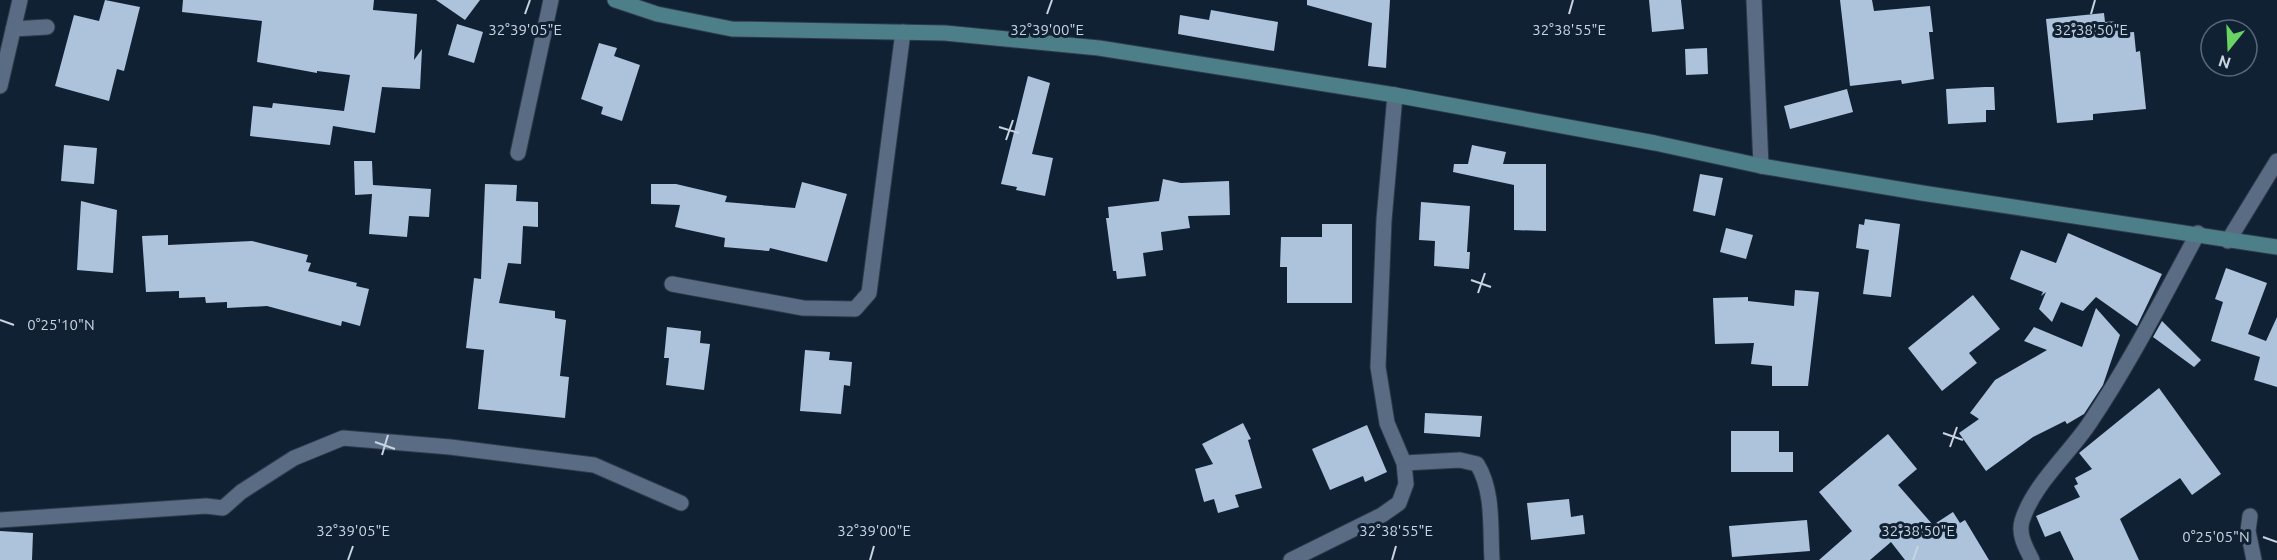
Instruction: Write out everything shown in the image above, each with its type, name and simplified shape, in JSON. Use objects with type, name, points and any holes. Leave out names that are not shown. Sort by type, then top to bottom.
[{"type":"street","points":[[0,86],[20,0]]},
{"type":"street","points":[[519,153],[551,0]]},
{"type":"street","points":[[615,0],[657,14],[732,29],[903,32],[1099,48],[1395,95],[1654,143],[1761,166],[1922,194],[2198,233],[2228,241],[2277,247]]},
{"type":"street","points":[[1754,0],[1761,166]]},
{"type":"street","points":[[13,29],[47,27]]},
{"type":"street","points":[[672,284],[803,308],[855,309],[869,293],[903,32]]},
{"type":"street","points":[[1291,560],[1382,515],[1399,503],[1406,484],[1404,462],[1387,423],[1378,367],[1384,220],[1395,95]]},
{"type":"street","points":[[2228,241],[2277,161]]},
{"type":"street","points":[[2032,560],[2021,538],[2021,525],[2025,512],[2095,414],[2138,344],[2198,233]]},
{"type":"street","points":[[0,520],[206,506],[223,508],[241,492],[294,458],[343,438],[450,447],[594,465],[681,503]]},
{"type":"street","points":[[1404,462],[1460,459],[1477,464],[1484,476],[1488,499],[1492,560]]},
{"type":"street","points":[[2250,516],[2248,531],[2254,560]]},
{"type":"building","points":[[105,0],[140,7],[124,71],[117,69],[109,101],[55,86],[74,15],[99,21]]},
{"type":"building","points":[[183,0],[374,0],[373,10],[417,14],[414,60],[422,49],[420,89],[382,87],[375,133],[333,126],[330,145],[250,136],[253,106],[272,108],[273,103],[344,111],[350,75],[317,71],[317,73],[257,62],[262,21],[182,12]]},
{"type":"building","points":[[436,0],[480,0],[465,20]]},
{"type":"building","points":[[1307,0],[1390,0],[1386,68],[1368,66],[1372,23],[1307,5]]},
{"type":"building","points":[[1649,0],[1681,0],[1684,29],[1652,32]]},
{"type":"building","points":[[1840,0],[1872,0],[1874,11],[1930,6],[1933,32],[1929,32],[1934,79],[1902,84],[1901,80],[1850,86]]},
{"type":"building","points":[[1211,10],[1278,22],[1274,51],[1178,34],[1180,15],[1209,20]]},
{"type":"building","points":[[2104,13],[2105,22],[2118,21],[2120,33],[2134,32],[2136,52],[2140,51],[2146,109],[2093,114],[2093,120],[2057,123],[2046,19]]},
{"type":"building","points":[[457,24],[483,32],[474,63],[448,55]]},
{"type":"building","points":[[599,43],[617,48],[614,56],[640,65],[622,121],[601,114],[603,107],[581,99]]},
{"type":"building","points":[[1707,48],[1708,74],[1686,75],[1685,49]]},
{"type":"building","points":[[1028,76],[1050,83],[1032,154],[1053,158],[1045,196],[1016,190],[1017,187],[1001,184]]},
{"type":"building","points":[[1994,87],[1995,110],[1986,110],[1986,122],[1948,124],[1946,89]]},
{"type":"building","points":[[1847,89],[1853,112],[1790,129],[1784,106]]},
{"type":"building","points":[[64,145],[97,148],[94,184],[61,181]]},
{"type":"building","points":[[1472,145],[1506,152],[1503,164],[1546,164],[1546,231],[1514,230],[1514,185],[1453,172],[1454,164],[1468,164]]},
{"type":"building","points":[[354,161],[372,161],[373,185],[431,189],[429,217],[409,216],[407,237],[369,234],[372,194],[355,195]]},
{"type":"building","points":[[1700,174],[1723,178],[1715,216],[1693,211]]},
{"type":"building","points":[[1163,179],[1181,183],[1229,181],[1230,215],[1188,216],[1190,228],[1161,232],[1163,250],[1143,253],[1146,276],[1117,279],[1116,271],[1113,271],[1106,218],[1109,218],[1108,207],[1159,201]]},
{"type":"building","points":[[802,182],[847,194],[827,262],[770,248],[769,251],[724,247],[725,238],[675,227],[680,205],[651,204],[651,184],[676,184],[727,196],[725,202],[795,208]]},
{"type":"building","points":[[485,184],[517,185],[516,201],[538,202],[538,227],[523,226],[521,264],[508,263],[499,303],[555,311],[555,318],[566,320],[560,376],[569,377],[565,418],[478,409],[484,350],[466,348],[474,278],[481,279]]},
{"type":"building","points":[[81,201],[117,210],[113,273],[77,270]]},
{"type":"building","points":[[1421,202],[1470,206],[1467,252],[1470,252],[1469,269],[1434,266],[1435,241],[1419,240]]},
{"type":"building","points":[[1865,219],[1900,224],[1891,297],[1863,294],[1869,250],[1856,248],[1859,224],[1864,225]]},
{"type":"building","points":[[1322,224],[1352,224],[1352,303],[1287,303],[1287,267],[1280,267],[1281,237],[1322,237]]},
{"type":"building","points":[[1726,228],[1753,235],[1746,259],[1720,252]]},
{"type":"building","points":[[2068,233],[2162,274],[2137,326],[2096,297],[2083,311],[2061,302],[2052,322],[2039,309],[2046,292],[2041,296],[2043,292],[2010,279],[2021,250],[2056,263]]},
{"type":"building","points":[[168,235],[168,245],[252,241],[308,255],[306,262],[311,263],[308,271],[357,283],[356,286],[369,289],[360,326],[342,321],[341,326],[267,306],[227,308],[227,302],[206,303],[205,297],[179,298],[179,291],[146,292],[142,236]]},
{"type":"building","points":[[2226,268],[2267,283],[2248,334],[2266,341],[2277,317],[2277,387],[2254,380],[2260,357],[2211,341],[2223,302],[2215,299]]},
{"type":"building","points":[[1795,290],[1819,292],[1808,386],[1772,386],[1772,366],[1751,364],[1754,343],[1715,344],[1713,298],[1748,297],[1748,301],[1794,306]]},
{"type":"building","points":[[1973,295],[2000,329],[1969,353],[1977,363],[1942,391],[1908,348]]},
{"type":"building","points":[[2096,308],[2120,335],[2103,385],[2084,414],[2067,424],[2065,421],[2033,437],[1986,471],[1959,433],[1979,419],[1970,413],[1995,380],[2047,350],[2024,341],[2034,327],[2082,347]]},
{"type":"building","points":[[2162,321],[2201,360],[2194,367],[2153,337]]},
{"type":"building","points":[[667,327],[701,331],[700,343],[710,344],[704,390],[666,385],[669,358],[664,358]]},
{"type":"building","points":[[805,350],[830,352],[829,360],[852,362],[850,386],[844,385],[841,414],[800,411]]},
{"type":"building","points":[[2159,388],[2221,474],[2192,495],[2180,478],[2120,519],[2139,560],[2074,560],[2060,531],[2045,537],[2036,516],[2080,497],[2074,486],[2078,484],[2075,478],[2092,469],[2079,453]]},
{"type":"building","points":[[1425,413],[1482,416],[1480,437],[1424,433]]},
{"type":"building","points":[[1243,423],[1251,439],[1248,440],[1262,488],[1235,495],[1239,507],[1218,513],[1214,499],[1204,502],[1195,469],[1213,464],[1202,444]]},
{"type":"building","points":[[1367,425],[1387,472],[1365,482],[1363,476],[1330,490],[1312,449]]},
{"type":"building","points":[[1731,431],[1779,431],[1779,452],[1793,452],[1793,472],[1731,472]]},
{"type":"building","points":[[1888,434],[1917,469],[1898,485],[1933,525],[1953,512],[1960,523],[1965,520],[1989,560],[1905,560],[1891,542],[1870,560],[1819,560],[1852,531],[1819,492]]},
{"type":"building","points":[[1569,499],[1571,517],[1583,515],[1585,534],[1531,540],[1527,503]]},
{"type":"building","points":[[1807,520],[1810,551],[1732,557],[1729,526]]},
{"type":"building","points":[[0,531],[33,533],[32,560],[0,560]]}]
